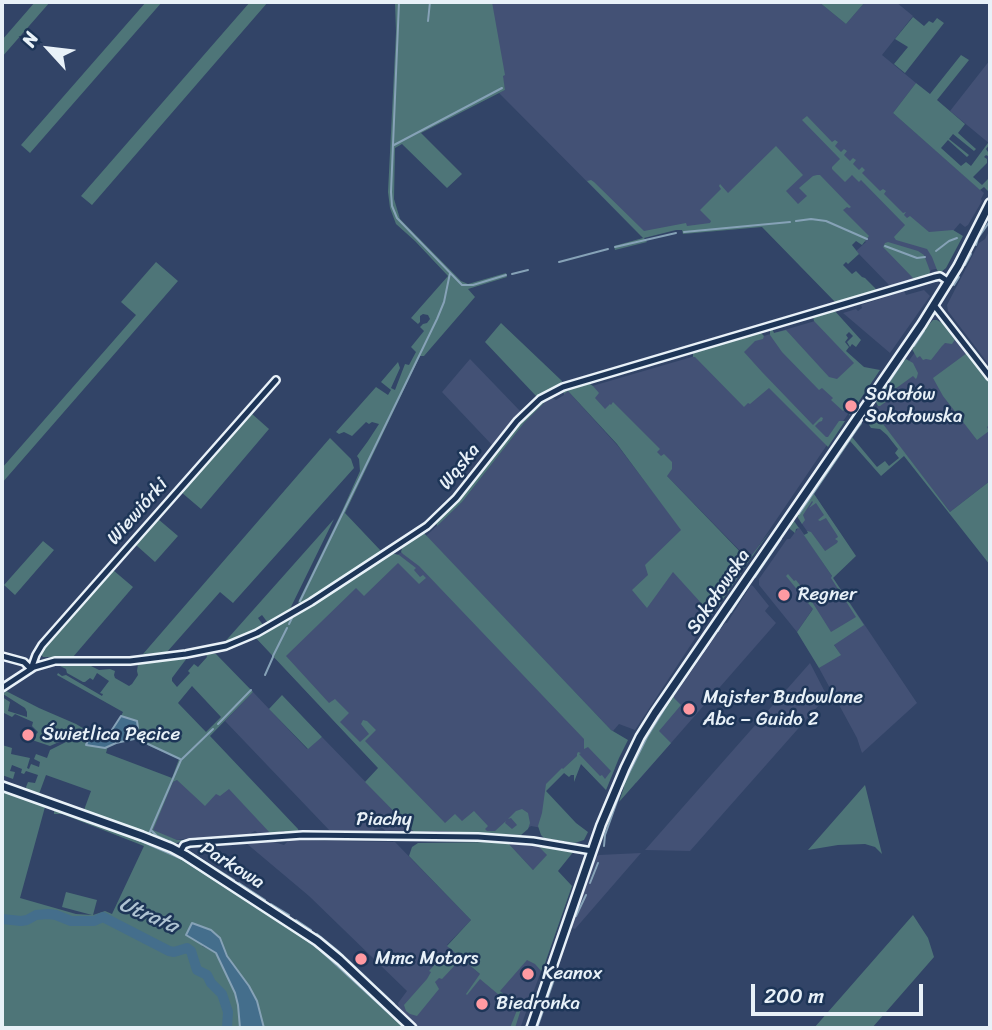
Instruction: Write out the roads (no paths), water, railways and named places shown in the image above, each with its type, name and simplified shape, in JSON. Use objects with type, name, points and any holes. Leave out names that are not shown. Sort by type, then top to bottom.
[{"type":"street","name":"Sokołowska","points":[[531,1028],[592,851],[625,768],[648,725],[934,305],[990,203]]},
{"type":"street","name":"Wąska","points":[[31,669],[55,661],[130,661],[186,654],[219,648],[249,637],[301,608],[436,519],[468,484],[517,421],[547,394],[592,377],[934,277],[941,277],[949,282]]},
{"type":"street","points":[[934,305],[990,377]]},
{"type":"street","name":"Wiewiórki","points":[[31,669],[42,645],[276,380]]},
{"type":"street","points":[[2,656],[24,662],[31,669],[2,688]]},
{"type":"street","name":"Parkowa","points":[[2,786],[180,852],[310,935],[412,1028]]},
{"type":"street","name":"Piachy","points":[[180,852],[183,846],[190,843],[303,835],[478,837],[533,841],[592,851]]},
{"type":"waterway","points":[[399,2],[392,206],[397,218],[462,285],[473,285],[506,275]]},
{"type":"waterway","points":[[428,21],[430,2]]},
{"type":"waterway","points":[[394,145],[502,88]]},
{"type":"waterway","points":[[796,221],[826,221],[867,239]]},
{"type":"waterway","points":[[976,245],[990,221]]},
{"type":"waterway","points":[[684,232],[790,222]]},
{"type":"waterway","points":[[615,247],[676,233]]},
{"type":"waterway","points":[[936,251],[957,238]]},
{"type":"waterway","points":[[885,246],[917,258],[925,257]]},
{"type":"waterway","points":[[559,262],[608,249]]},
{"type":"waterway","points":[[965,265],[971,254]]},
{"type":"waterway","points":[[512,274],[528,270]]},
{"type":"waterway","points":[[300,601],[437,319],[444,302],[450,273]]},
{"type":"waterway","points":[[954,285],[959,277]]},
{"type":"waterway","points":[[914,346],[924,331]]},
{"type":"waterway","points":[[877,400],[903,361]]},
{"type":"waterway","points":[[865,417],[869,411]]},
{"type":"waterway","points":[[799,514],[861,423]]},
{"type":"waterway","points":[[755,577],[781,539]]},
{"type":"waterway","points":[[731,612],[748,586]]},
{"type":"waterway","points":[[289,624],[292,618]]},
{"type":"waterway","points":[[718,631],[722,624]]},
{"type":"waterway","points":[[273,656],[287,628]]},
{"type":"waterway","points":[[703,652],[713,637]]},
{"type":"waterway","points":[[265,675],[273,657]]},
{"type":"waterway","points":[[680,685],[697,660]]},
{"type":"waterway","points":[[218,724],[251,690]]},
{"type":"waterway","points":[[624,783],[647,737],[673,695]]},
{"type":"waterway","points":[[149,834],[181,760],[213,729]]},
{"type":"waterway","points":[[148,744],[180,759]]},
{"type":"waterway","points":[[604,846],[605,835],[620,793]]},
{"type":"waterway","points":[[61,811],[182,859],[319,949],[405,1028]]},
{"type":"waterway","points":[[152,831],[168,841]]},
{"type":"waterway","points":[[186,850],[234,880]]},
{"type":"waterway","points":[[590,883],[598,863]]},
{"type":"waterway","points":[[239,883],[265,900]]},
{"type":"waterway","points":[[576,916],[586,895]]},
{"type":"waterway","points":[[271,904],[289,915]]},
{"type":"waterway","name":"Utrata","points":[[2,919],[21,921],[48,914],[71,921],[94,921],[103,917],[169,951],[187,948],[191,951],[197,970],[207,975],[222,994],[228,1012],[227,1028]]},
{"type":"waterway","points":[[296,920],[311,930]]},
{"type":"waterway","points":[[317,934],[394,1004]]},
{"type":"waterway","points":[[537,1028],[556,974]]},
{"type":"waterway","points":[[532,1009],[542,983]]},
{"type":"place","name":"Sokołów Sokołowska","points":[[851,406]]},
{"type":"place","name":"Regner","points":[[784,595]]},
{"type":"place","name":"Majster Budowlane Abc – Guido 2","points":[[689,709]]},
{"type":"place","name":"Świetlica Pęcice","points":[[28,735]]},
{"type":"place","name":"Mmc Motors","points":[[361,959]]},
{"type":"place","name":"Keanox","points":[[528,974]]},
{"type":"place","name":"Biedronka","points":[[482,1004]]}]
